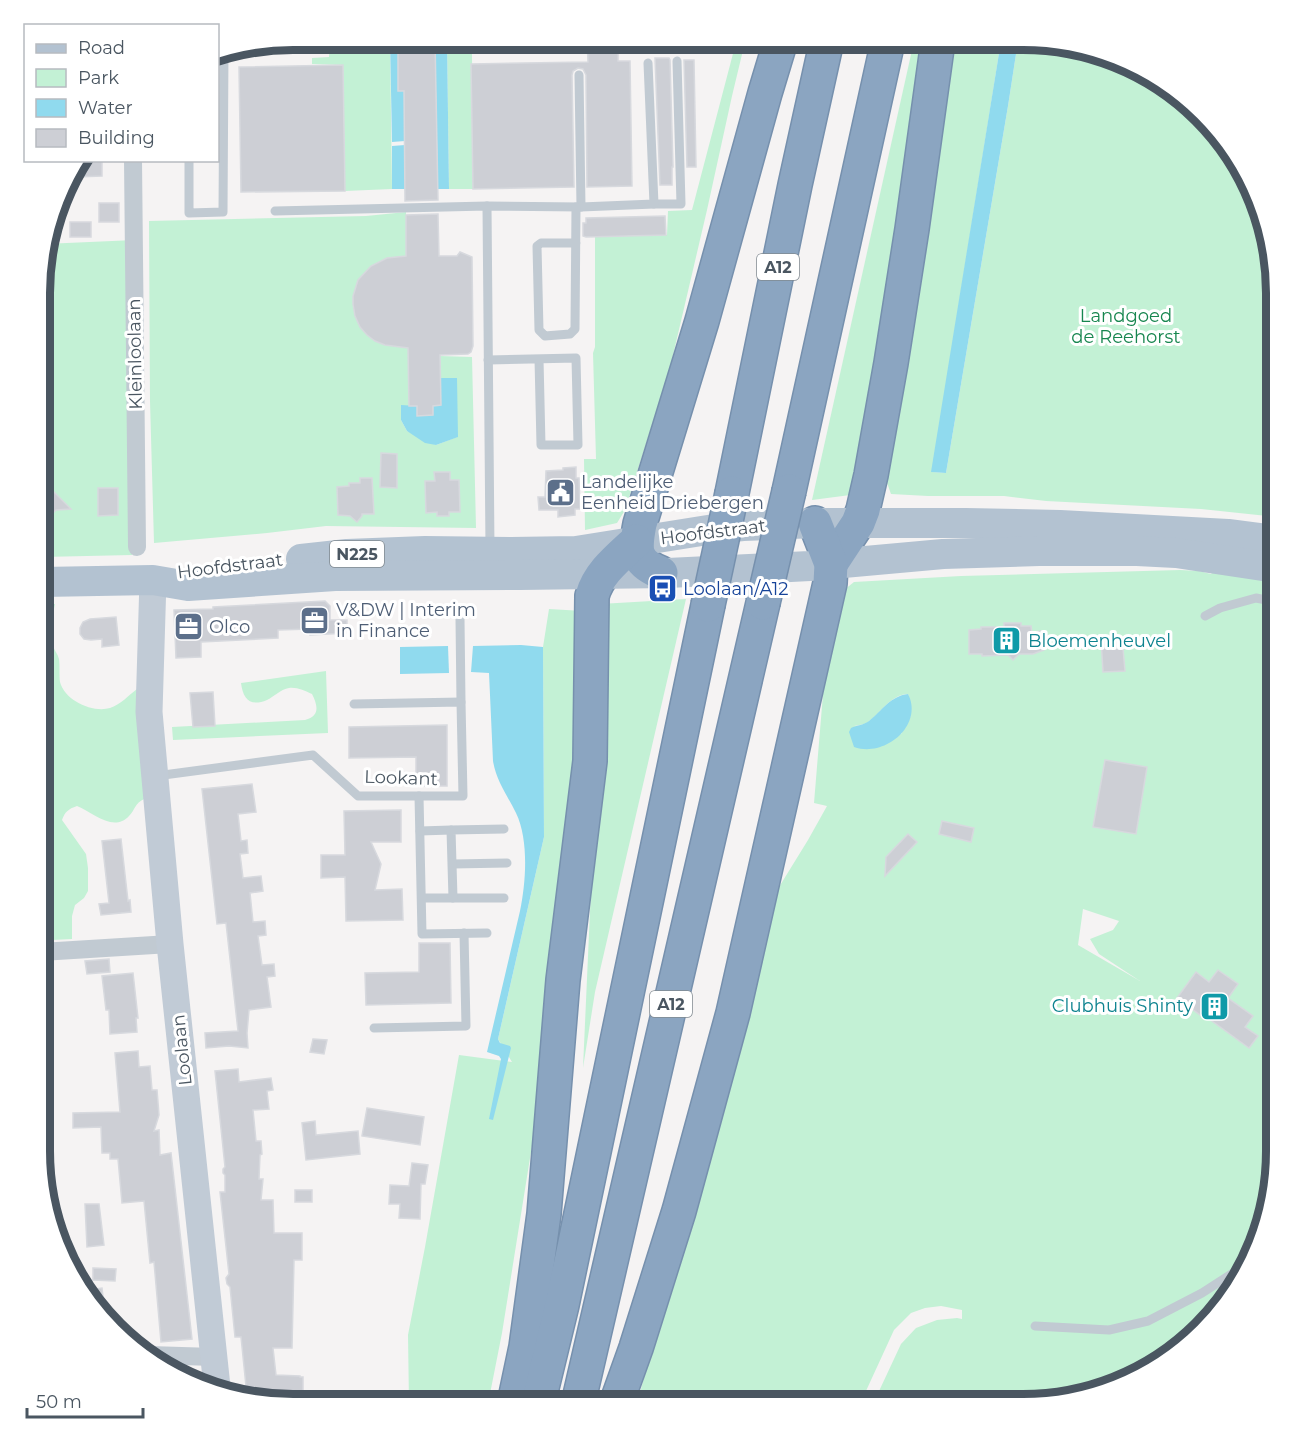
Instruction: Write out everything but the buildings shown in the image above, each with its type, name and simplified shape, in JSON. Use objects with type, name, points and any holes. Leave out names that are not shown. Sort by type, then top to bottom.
[{"type":"highway","points":[[661,573],[650,569],[643,563],[636,549],[636,541],[702,321],[778,50]]},
{"type":"highway","name":"A12","points":[[540,1394],[562,1305],[825,50]]},
{"type":"highway","name":"A12","points":[[580,1394],[789,491],[886,50]]},
{"type":"highway","points":[[831,564],[858,523],[871,476],[912,229],[937,50]]},
{"type":"highway","points":[[620,1394],[679,1211],[733,1013],[830,583],[831,564],[815,523]]},
{"type":"highway","points":[[516,1394],[526,1347],[544,1214],[563,980],[590,761],[593,582],[636,541]]},
{"type":"main road","name":"Hoofdstraat","points":[[490,564],[686,533],[743,526],[815,523],[1060,525],[1228,534],[1266,539]]},
{"type":"main road","name":"Hoofdstraat","points":[[50,582],[144,580],[184,570],[347,554],[425,551],[593,582],[661,573],[831,564],[943,554],[1039,551],[1176,553],[1266,566]]},
{"type":"street","name":"Kleinloolaan","points":[[133,162],[137,547]]},
{"type":"street","name":"Loolaan","points":[[144,580],[135,635],[149,712],[170,944],[217,1382]]},
{"type":"street","points":[[50,951],[170,944]]},
{"type":"street","points":[[161,1355],[214,1357]]},
{"type":"lane","points":[[189,162],[189,213],[223,212],[224,60]]},
{"type":"lane","points":[[275,211],[681,204],[677,61]]},
{"type":"lane","points":[[648,63],[654,204]]},
{"type":"lane","points":[[576,243],[541,243],[537,246],[539,330],[545,336],[570,334],[575,329],[576,243],[579,207],[579,75]]},
{"type":"lane","points":[[487,206],[490,564]]},
{"type":"lane","points":[[488,360],[576,358],[578,445],[541,445],[539,359]]},
{"type":"lane","points":[[1205,616],[1220,608],[1256,598],[1266,600]]},
{"type":"lane","points":[[354,704],[461,702],[460,619]]},
{"type":"lane","name":"Lookant","points":[[154,777],[313,754],[358,796],[463,795],[461,702]]},
{"type":"lane","points":[[419,796],[422,934],[487,933]]},
{"type":"lane","points":[[420,831],[504,829]]},
{"type":"lane","points":[[451,830],[453,898]]},
{"type":"lane","points":[[453,864],[507,862]]},
{"type":"lane","points":[[422,898],[504,898]]},
{"type":"lane","points":[[374,1028],[466,1026],[464,933]]},
{"type":"lane","points":[[1035,1326],[1108,1330],[1148,1322],[1202,1293],[1234,1272]]},
{"type":"green space","points":[[329,50],[390,50],[392,189],[345,191],[343,65],[312,64],[312,58],[329,57]]},
{"type":"green space","points":[[447,50],[644,50],[472,54],[473,189],[449,189]]},
{"type":"green space","points":[[734,50],[743,50],[670,368],[625,510],[617,523],[585,530],[584,459],[596,459],[593,353],[595,347],[595,237],[667,235],[668,211],[692,210]]},
{"type":"green space","points":[[912,50],[925,50],[858,494],[812,500]]},
{"type":"green space","name":"Landgoed de Reehorst","points":[[954,50],[1000,50],[932,472],[946,473],[1017,50],[1071,54],[1101,62],[1145,82],[1184,110],[1206,132],[1234,171],[1254,215],[1262,245],[1266,277],[1266,516],[1201,509],[1046,501],[1004,496],[891,494],[886,480]]},
{"type":"green space","points":[[406,212],[409,406],[401,406],[401,420],[407,431],[436,445],[457,437],[457,378],[441,378],[440,356],[472,357],[476,528],[326,526],[154,543],[149,221],[366,216]]},
{"type":"green space","points":[[135,240],[132,555],[50,557],[50,277],[54,244]]},
{"type":"green space","points":[[1180,570],[1211,574],[1213,572],[1266,575],[1266,1167],[1262,1199],[1248,1244],[1234,1273],[1215,1301],[1171,1344],[1145,1362],[1101,1382],[1071,1390],[1039,1394],[878,1394],[901,1344],[916,1328],[937,1320],[962,1319],[962,1310],[941,1306],[911,1313],[894,1330],[865,1394],[640,1394],[771,900],[827,806],[814,803],[825,670],[844,590],[854,582],[961,576]],"holes":[[[908,694],[911,715],[901,734],[854,726],[866,723],[896,697]],[[1083,909],[1119,921],[1113,930],[1090,939],[1099,954],[1140,981],[1078,945]]]},
{"type":"green space","points":[[686,599],[595,992],[583,1068],[591,889],[602,805],[607,742],[600,604]]},
{"type":"green space","points":[[50,604],[55,604],[51,636],[59,659],[60,682],[68,695],[80,704],[103,709],[117,705],[137,689],[144,799],[123,821],[103,820],[77,806],[64,815],[62,820],[86,854],[88,891],[84,898],[75,905],[72,916],[72,939],[52,940],[50,914]]},
{"type":"green space","points":[[549,609],[583,611],[584,716],[550,1033],[502,1333],[490,1394],[409,1394],[408,1335],[459,1055],[512,1062],[498,1039],[544,837],[543,647]]},
{"type":"green space","points":[[326,671],[328,733],[173,740],[172,727],[310,718],[316,710],[312,694],[289,688],[267,700],[256,703],[248,700],[241,683]]},
{"type":"water","points":[[390,50],[398,50],[398,91],[404,91],[405,141],[392,142]]},
{"type":"water","points":[[435,50],[447,50],[449,189],[438,189]]},
{"type":"water","points":[[1000,50],[1017,50],[946,473],[931,472]]},
{"type":"water","points":[[405,145],[405,189],[392,189],[392,146]]},
{"type":"water","points":[[441,378],[457,378],[458,437],[436,445],[425,443],[407,431],[401,420],[401,405],[417,406],[417,415],[433,415],[433,406],[441,405]]},
{"type":"water","points":[[448,646],[449,673],[400,674],[400,647]]},
{"type":"water","points":[[473,646],[543,647],[544,837],[498,1039],[500,1043],[511,1048],[493,1120],[489,1119],[501,1059],[487,1052],[520,911],[524,887],[525,848],[516,813],[494,768],[489,673],[471,672]]},
{"type":"water","points":[[908,694],[912,706],[911,717],[899,736],[878,748],[854,747],[849,732],[851,728],[867,722],[891,701]]},
{"type":"place","name":"Landelijke Eenheid Driebergen","points":[[560,492]]},
{"type":"place","name":"Loolaan/A12","points":[[662,589]]},
{"type":"place","name":"V&DW | Interim in Finance","points":[[315,620]]},
{"type":"place","name":"Olco","points":[[188,627]]},
{"type":"place","name":"Bloemenheuvel","points":[[1007,641]]},
{"type":"place","name":"Clubhuis Shinty","points":[[1214,1006]]}]
